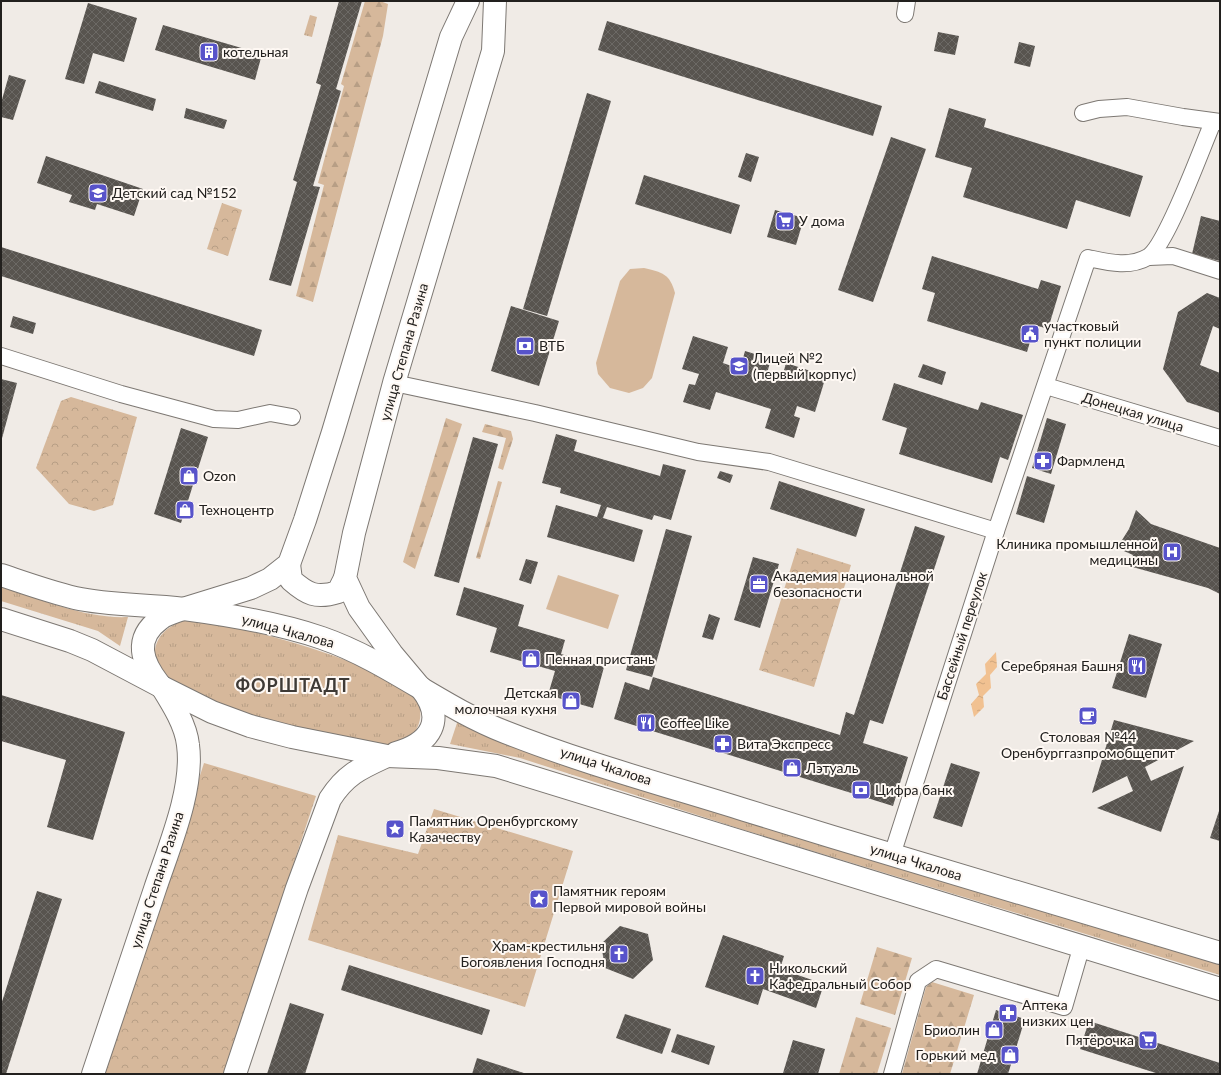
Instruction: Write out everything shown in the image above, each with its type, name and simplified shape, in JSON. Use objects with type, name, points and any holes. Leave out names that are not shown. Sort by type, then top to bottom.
[{"type":"main road","points":[[345,578],[338,592],[326,596],[305,592],[291,580],[289,564],[305,520],[333,432],[451,37],[468,1]]},
{"type":"main road","name":"улица Степана Разина","points":[[345,578],[354,533],[394,383],[493,51],[495,1]]},
{"type":"main road","points":[[183,609],[251,588],[270,579],[289,564]]},
{"type":"main road","name":"улица Чкалова","points":[[1,575],[74,598],[183,609],[266,623],[322,638],[371,658],[459,711],[506,732],[584,760],[892,855],[1087,912],[1220,953]]},
{"type":"main road","points":[[235,1074],[297,888],[330,799],[336,790],[354,771],[387,756],[409,750],[421,743],[429,734],[433,723],[434,712],[431,700],[392,654],[363,613],[345,578]]},
{"type":"main road","name":"улица Степана Разина","points":[[93,1074],[173,838],[188,774],[188,744],[176,710],[162,687],[149,671],[143,658],[144,642],[151,626],[161,618],[183,609]]},
{"type":"main road","points":[[1,619],[70,641],[92,650],[212,712],[250,726],[292,737],[387,756],[438,758],[496,766],[1220,989]]},
{"type":"street","points":[[1083,113],[1099,109],[1127,107],[1216,122],[1168,229],[1148,256]]},
{"type":"street","points":[[1168,229],[1176,257]]},
{"type":"street","points":[[1148,256],[1176,257],[1220,271]]},
{"type":"street","name":"Бассейный переулок","points":[[892,855],[996,532],[1088,258],[1113,264],[1131,262],[1148,256]]},
{"type":"street","points":[[1,356],[121,394],[214,419],[238,420],[270,413],[292,417]]},
{"type":"street","points":[[394,383],[535,413],[698,452],[769,462],[996,532]]},
{"type":"street","name":"Донецкая улица","points":[[1046,386],[1220,438]]},
{"type":"street","points":[[892,1074],[918,981],[936,969],[1064,1008],[1082,946]]},
{"type":"green space","points":[[365,1],[380,1],[388,4],[383,36],[313,302],[296,296],[324,185],[318,183],[344,86],[341,84]]},
{"type":"green space","points":[[310,15],[317,17],[312,37],[304,35]]},
{"type":"green space","points":[[222,203],[242,210],[228,256],[207,249]]},
{"type":"green space","points":[[644,268],[656,271],[668,278],[675,293],[652,378],[643,388],[629,393],[610,388],[598,374],[596,363],[620,281],[630,269]]},
{"type":"green space","points":[[71,397],[137,417],[113,505],[94,511],[69,504],[36,468],[61,401]]},
{"type":"green space","points":[[446,418],[462,424],[415,569],[403,562]]},
{"type":"green space","points":[[485,424],[511,431],[513,439],[503,470],[498,468],[506,438],[482,432]]},
{"type":"green space","points":[[498,481],[502,482],[480,559],[476,558]]},
{"type":"green space","points":[[797,548],[851,565],[814,687],[759,670]]},
{"type":"green space","points":[[558,575],[619,595],[608,629],[546,609]]},
{"type":"green space","points":[[1,587],[79,612],[112,617],[128,617],[120,646],[98,631],[1,601]]},
{"type":"green space","points":[[183,620],[222,624],[259,633],[323,652],[372,671],[403,686],[414,695],[420,707],[420,720],[418,726],[410,737],[403,741],[385,745],[363,744],[323,736],[270,720],[222,708],[207,702],[187,691],[167,677],[160,668],[156,659],[156,644],[161,635],[173,625]]},
{"type":"green space","points":[[458,720],[1220,963],[1220,975],[744,830],[520,758],[450,744]]},
{"type":"green space","points":[[204,763],[316,796],[224,1074],[104,1074]]},
{"type":"green space","points":[[434,809],[573,851],[525,1007],[308,940],[338,835],[418,854]]},
{"type":"green space","points":[[877,947],[912,958],[895,1015],[860,1004]]},
{"type":"green space","points":[[932,982],[974,995],[950,1074],[902,1074],[926,987]]},
{"type":"green space","points":[[856,1017],[891,1028],[877,1074],[839,1074]]},
{"type":"water","points":[[996,652],[997,667],[990,675],[991,688],[983,696],[984,707],[974,717],[971,704],[979,695],[976,684],[986,674],[985,664]]},
{"type":"building","points":[[339,1],[362,1],[336,89],[341,91],[313,186],[320,187],[291,286],[269,280],[297,182],[293,180],[321,85],[316,83]]},
{"type":"building","points":[[88,3],[137,18],[124,62],[93,53],[84,84],[65,79]]},
{"type":"building","points":[[607,21],[882,106],[873,136],[598,50]]},
{"type":"building","name":"котельная","points":[[163,25],[262,54],[255,80],[155,50]]},
{"type":"building","points":[[938,32],[959,36],[955,55],[934,51]]},
{"type":"building","points":[[1019,42],[1035,46],[1030,67],[1014,63]]},
{"type":"building","points":[[9,75],[26,80],[13,120],[1,117],[1,103]]},
{"type":"building","points":[[99,81],[156,99],[153,111],[95,93]]},
{"type":"building","points":[[587,93],[611,101],[547,316],[523,309]]},
{"type":"building","points":[[186,108],[227,120],[224,129],[184,118]]},
{"type":"building","points":[[949,108],[986,119],[984,127],[1143,176],[1130,217],[1076,200],[1067,229],[963,197],[972,168],[935,157]]},
{"type":"building","points":[[891,137],[926,149],[873,302],[838,290]]},
{"type":"building","points":[[746,153],[759,157],[751,182],[738,177]]},
{"type":"building","points":[[46,156],[143,189],[134,216],[97,204],[95,210],[69,202],[72,195],[37,183]]},
{"type":"building","points":[[644,175],[740,205],[731,234],[635,204]]},
{"type":"building","points":[[775,210],[804,218],[796,245],[767,237]]},
{"type":"building","points":[[1201,216],[1220,221],[1220,261],[1192,254]]},
{"type":"building","points":[[1,247],[262,330],[254,356],[1,276]]},
{"type":"building","points":[[932,256],[1038,289],[1041,280],[1061,286],[1048,329],[1035,325],[1027,352],[927,321],[935,293],[922,289]]},
{"type":"building","points":[[1207,293],[1220,298],[1220,329],[1213,326],[1200,365],[1220,373],[1220,413],[1187,402],[1163,369],[1178,312]]},
{"type":"building","name":"ВТБ","points":[[511,306],[559,321],[539,386],[491,371]]},
{"type":"building","points":[[13,316],[36,323],[33,334],[10,327]]},
{"type":"building","points":[[693,336],[728,347],[723,363],[740,369],[745,351],[771,359],[766,377],[781,381],[786,363],[826,376],[815,412],[797,406],[794,416],[800,418],[794,438],[765,428],[771,409],[716,392],[710,410],[683,402],[689,384],[695,385],[699,374],[682,369]]},
{"type":"building","points":[[923,364],[946,372],[942,385],[918,377]]},
{"type":"building","points":[[1,379],[17,383],[1,442]]},
{"type":"building","points":[[894,383],[978,410],[981,402],[1023,415],[1008,460],[1000,457],[992,483],[899,454],[907,428],[882,420]]},
{"type":"building","points":[[1047,418],[1066,424],[1051,474],[1032,468]]},
{"type":"building","points":[[181,428],[208,437],[181,523],[154,514]]},
{"type":"building","points":[[556,434],[577,440],[574,451],[660,476],[663,464],[686,470],[671,520],[654,515],[652,520],[607,507],[603,518],[643,530],[634,562],[547,537],[556,505],[597,517],[601,505],[560,493],[561,488],[542,483]]},
{"type":"building","points":[[473,437],[498,444],[459,583],[434,576]]},
{"type":"building","points":[[720,471],[733,475],[730,483],[717,478]]},
{"type":"building","points":[[1027,476],[1055,485],[1044,523],[1016,514]]},
{"type":"building","points":[[779,481],[865,509],[856,537],[770,509]]},
{"type":"building","name":"Клиника промышленной медицины","points":[[1136,510],[1151,524],[1220,548],[1220,594],[1208,588],[1129,566],[1133,555],[1117,548],[1129,529]]},
{"type":"building","points":[[915,526],[945,536],[883,724],[870,720],[863,743],[908,757],[893,806],[614,719],[625,682],[649,690],[653,677],[840,735],[846,712],[854,715]]},
{"type":"building","points":[[666,529],[692,536],[652,677],[626,670]]},
{"type":"building","points":[[753,557],[779,564],[760,628],[734,620]]},
{"type":"building","points":[[526,559],[538,562],[531,584],[519,580]]},
{"type":"building","points":[[464,587],[524,605],[518,626],[565,640],[561,654],[604,667],[593,708],[548,695],[555,671],[490,652],[497,628],[456,615]]},
{"type":"building","points":[[709,614],[720,618],[713,640],[702,637]]},
{"type":"building","name":"Серебряная Башня","points":[[1129,634],[1162,644],[1146,698],[1112,688]]},
{"type":"building","points":[[1,695],[125,732],[93,840],[47,827],[66,760],[1,741]]},
{"type":"building","points":[[1114,720],[1194,741],[1145,767],[1151,781],[1184,766],[1161,832],[1097,808],[1133,791],[1127,776],[1092,793]]},
{"type":"building","points":[[951,763],[980,772],[962,827],[933,818]]},
{"type":"building","points":[[1220,808],[1220,841],[1210,838]]},
{"type":"building","points":[[37,891],[62,899],[6,1074],[1,1074],[1,1005]]},
{"type":"building","points":[[620,926],[648,934],[653,960],[633,979],[605,968],[601,944]]},
{"type":"building","name":"Никольский Кафедральный Собор","points":[[723,935],[784,956],[780,969],[824,984],[816,1008],[763,989],[758,1005],[705,987]]},
{"type":"building","points":[[349,965],[490,1010],[482,1035],[341,990]]},
{"type":"building","points":[[290,1003],[324,1014],[305,1074],[267,1074]]},
{"type":"building","points":[[996,1010],[1025,1019],[1008,1074],[977,1074]]},
{"type":"building","points":[[625,1014],[671,1029],[662,1054],[616,1038]]},
{"type":"building","points":[[1089,1021],[1220,1063],[1220,1074],[1159,1074],[1080,1049]]},
{"type":"building","points":[[677,1034],[715,1046],[709,1065],[671,1052]]},
{"type":"building","points":[[793,1040],[825,1049],[818,1074],[783,1073]]},
{"type":"building","points":[[477,1058],[527,1074],[472,1074]]},
{"type":"place","name":"котельная","points":[[209,52]]},
{"type":"place","name":"Детский сад №152","points":[[98,193]]},
{"type":"place","name":"У дома","points":[[785,221]]},
{"type":"place","name":"участковый пункт полиции","points":[[1030,334]]},
{"type":"place","name":"ВТБ","points":[[525,346]]},
{"type":"place","name":"Лицей №2 (первый корпус)","points":[[739,366]]},
{"type":"place","name":"Фармленд","points":[[1043,461]]},
{"type":"place","name":"Ozon","points":[[189,476]]},
{"type":"place","name":"Техноцентр","points":[[185,510]]},
{"type":"place","name":"Клиника промышленной медицины","points":[[1172,552]]},
{"type":"place","name":"Академия национальной безопасности","points":[[759,584]]},
{"type":"place","name":"Пенная пристань","points":[[531,659]]},
{"type":"place","name":"Серебряная Башня","points":[[1137,666]]},
{"type":"place","name":"Детская молочная кухня","points":[[571,701]]},
{"type":"place","name":"Столовая №44 Оренбурггазпромобщепит","points":[[1088,716]]},
{"type":"place","name":"Coffee Like","points":[[646,723]]},
{"type":"place","name":"Вита Экспресс","points":[[723,744]]},
{"type":"place","name":"Лэтуаль","points":[[792,768]]},
{"type":"place","name":"Цифра банк","points":[[861,790]]},
{"type":"place","name":"Памятник Оренбургскому Казачеству","points":[[395,829]]},
{"type":"place","name":"Памятник героям Первой мировой войны","points":[[539,899]]},
{"type":"place","name":"Храм-крестильня Богоявления Господня","points":[[619,954]]},
{"type":"place","name":"Никольский Кафедральный Собор","points":[[755,976]]},
{"type":"place","name":"Аптека низких цен","points":[[1008,1013]]},
{"type":"place","name":"Бриолин","points":[[994,1030]]},
{"type":"place","name":"Пятёрочка","points":[[1148,1040]]},
{"type":"place","name":"Горький мед","points":[[1010,1055]]},
{"type":"district","name":"ФОРШТАДТ","points":[[293,686]]}]
